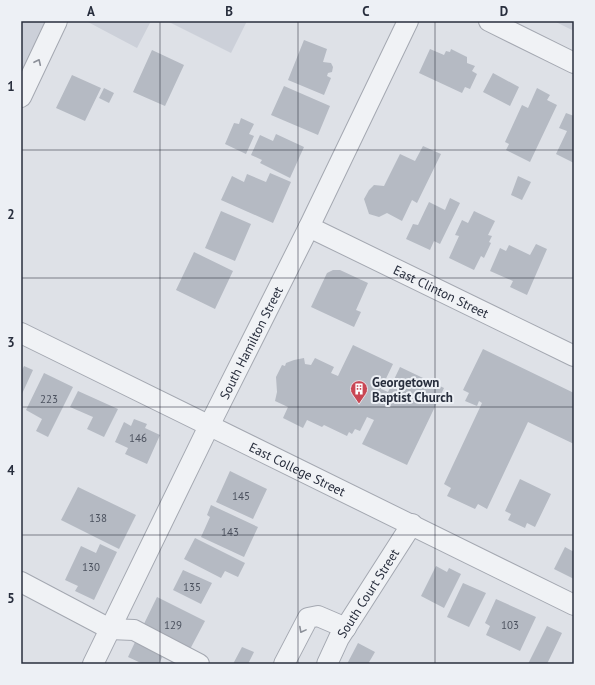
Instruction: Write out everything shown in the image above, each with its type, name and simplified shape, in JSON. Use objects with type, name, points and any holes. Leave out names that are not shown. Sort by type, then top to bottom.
[{"type":"street","points":[[21,97],[57,21]]},
{"type":"street","name":"South Hamilton Street","points":[[93,664],[209,426],[309,227],[408,21]]},
{"type":"street","points":[[489,21],[574,63]]},
{"type":"street","name":"East Clinton Street","points":[[309,227],[574,356]]},
{"type":"street","name":"East College Street","points":[[21,333],[574,605]]},
{"type":"street","name":"South Court Street","points":[[327,664],[339,638],[412,524]]},
{"type":"street","points":[[21,582],[110,629],[134,630],[199,664]]},
{"type":"street","points":[[284,664],[308,618],[318,616],[346,628]]},
{"type":"shaded area","points":[[21,21],[48,21],[21,77]]},
{"type":"shaded area","points":[[86,21],[151,21],[137,48]]},
{"type":"shaded area","points":[[167,21],[247,21],[231,53]]},
{"type":"shaded area","points":[[554,21],[574,21],[574,31]]},
{"type":"building","points":[[304,40],[327,49],[323,62],[331,63],[333,67],[332,72],[328,73],[327,76],[331,78],[324,95],[288,80]]},
{"type":"building","points":[[430,49],[444,55],[446,51],[450,52],[451,49],[467,57],[467,63],[475,66],[472,71],[477,74],[470,89],[465,87],[462,93],[419,73]]},
{"type":"building","points":[[152,50],[184,65],[165,106],[133,92]]},
{"type":"building","points":[[493,73],[519,87],[510,106],[483,92]]},
{"type":"building","points":[[72,75],[101,88],[85,121],[56,108]]},
{"type":"building","points":[[284,86],[330,106],[318,135],[271,115]]},
{"type":"building","points":[[104,88],[114,93],[109,103],[99,98]]},
{"type":"building","points":[[537,88],[550,95],[547,100],[557,105],[530,162],[506,150],[509,144],[505,142],[522,105],[528,108]]},
{"type":"building","points":[[566,113],[574,116],[574,163],[556,154],[567,131],[559,128]]},
{"type":"building","points":[[241,118],[254,124],[249,134],[254,136],[246,154],[225,144],[234,123],[239,124]]},
{"type":"building","points":[[276,134],[304,147],[290,178],[260,163],[262,160],[251,155],[260,135],[273,141]]},
{"type":"building","points":[[423,146],[441,154],[417,203],[412,200],[402,221],[387,213],[379,217],[369,214],[364,199],[369,190],[374,185],[384,186],[400,154],[415,161]]},
{"type":"building","points":[[270,173],[291,182],[273,223],[221,200],[232,176],[244,182],[247,174],[266,182]]},
{"type":"building","points":[[518,176],[531,182],[522,200],[511,195]]},
{"type":"building","points":[[450,198],[460,203],[440,244],[434,241],[430,250],[406,239],[413,224],[418,225],[429,202],[445,210]]},
{"type":"building","points":[[221,211],[251,224],[235,261],[205,248]]},
{"type":"building","points":[[474,211],[495,221],[488,235],[492,236],[489,242],[491,243],[484,258],[481,256],[474,270],[449,258],[459,236],[455,235],[462,220],[468,223]]},
{"type":"building","points":[[536,244],[547,249],[527,295],[510,287],[513,281],[490,271],[500,248],[506,251],[509,245],[530,255]]},
{"type":"building","points":[[194,252],[233,271],[215,309],[176,290]]},
{"type":"building","points":[[333,270],[340,270],[368,283],[356,310],[361,312],[354,327],[311,307],[327,273]]},
{"type":"building","name":"Georgetown Baptist Church","points":[[353,345],[393,364],[381,389],[388,392],[400,367],[444,388],[407,465],[362,444],[374,420],[367,417],[360,431],[355,429],[352,434],[349,432],[347,436],[324,425],[322,427],[307,420],[303,428],[283,418],[288,407],[275,401],[277,392],[276,377],[282,365],[285,366],[286,363],[304,358],[305,364],[311,365],[315,358],[334,367],[331,373],[338,376]]},
{"type":"building","points":[[483,349],[574,393],[574,444],[528,422],[487,509],[478,504],[475,509],[447,496],[451,488],[444,484],[482,403],[479,401],[477,406],[465,401],[469,393],[463,390]]},
{"type":"building","points":[[24,366],[33,370],[21,396],[21,372]]},
{"type":"building","points":[[44,373],[73,387],[48,437],[36,431],[42,419],[26,410]]},
{"type":"building","points":[[78,391],[118,409],[104,437],[87,429],[93,417],[70,407]]},
{"type":"building","points":[[134,419],[147,424],[145,428],[160,435],[147,464],[125,454],[128,448],[115,442],[124,422],[131,426]]},
{"type":"building","points":[[230,471],[267,489],[253,519],[216,502]]},
{"type":"building","points":[[520,479],[551,494],[535,527],[527,523],[525,528],[508,520],[511,514],[505,511]]},
{"type":"building","points":[[78,487],[136,515],[119,549],[61,520]]},
{"type":"building","points":[[211,505],[258,527],[244,557],[201,537],[210,517],[207,515]]},
{"type":"building","points":[[195,538],[245,563],[238,577],[225,571],[221,578],[184,559]]},
{"type":"building","points":[[100,544],[117,552],[94,600],[75,591],[78,586],[65,580],[81,546],[96,553]]},
{"type":"building","points":[[565,547],[574,552],[574,579],[554,569]]},
{"type":"building","points":[[436,566],[447,572],[449,568],[461,574],[444,608],[421,596]]},
{"type":"building","points":[[183,570],[212,583],[201,604],[173,590]]},
{"type":"building","points":[[463,583],[486,593],[469,627],[447,617]]},
{"type":"building","points":[[157,597],[205,621],[188,653],[141,630]]},
{"type":"building","points":[[496,599],[536,617],[520,651],[486,635],[490,626],[485,623]]},
{"type":"building","points":[[547,626],[562,633],[547,664],[528,664]]},
{"type":"building","points":[[136,640],[164,653],[159,664],[143,664],[128,657]]},
{"type":"building","points":[[358,643],[375,652],[368,664],[347,664]]},
{"type":"building","points":[[242,647],[254,652],[248,664],[233,664]]},
{"type":"place","name":"Georgetown Baptist Church","points":[[359,404]]}]
